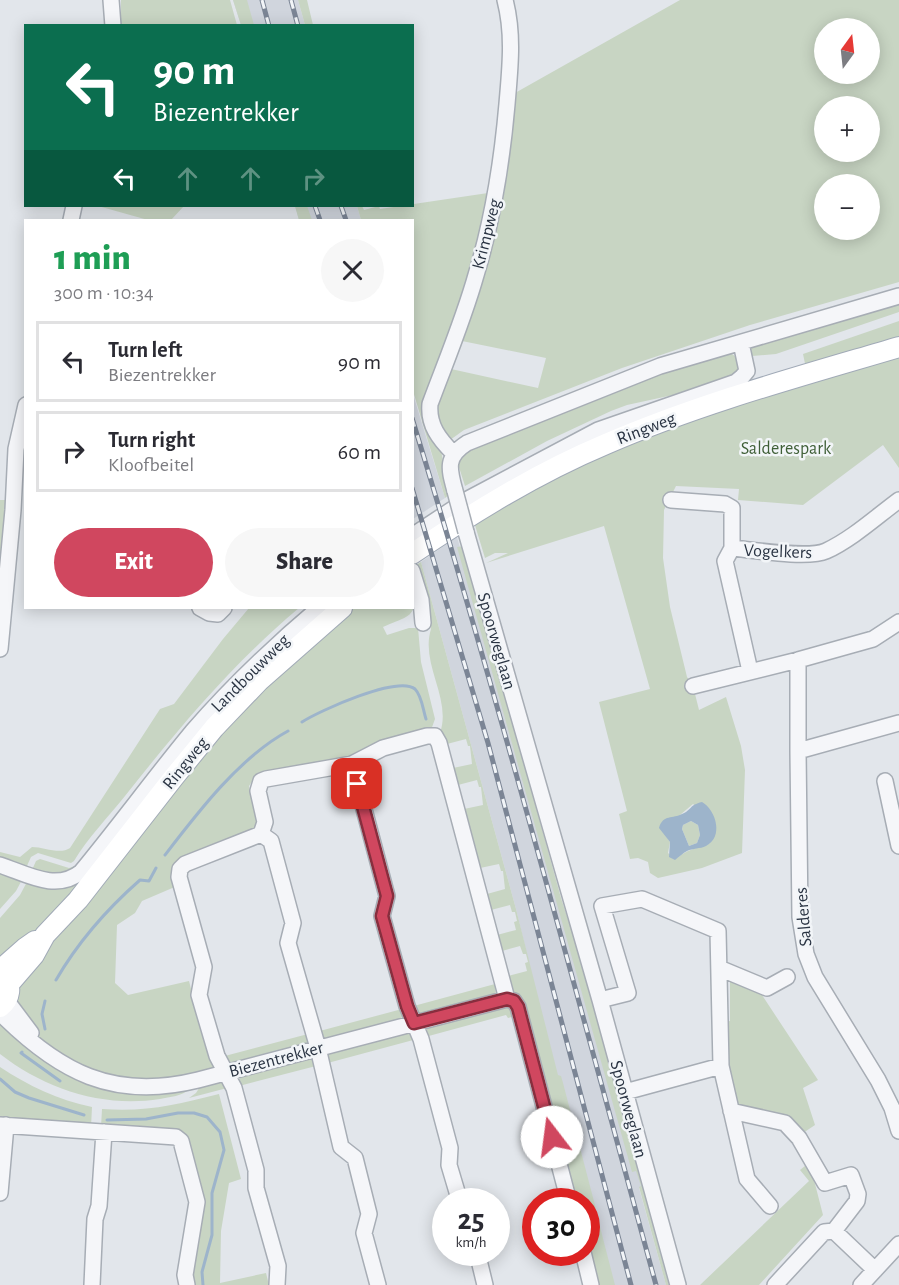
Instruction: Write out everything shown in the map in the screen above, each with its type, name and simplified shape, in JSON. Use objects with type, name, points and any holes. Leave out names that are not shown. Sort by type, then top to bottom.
[{"type":"main road","name":"Ringweg","points":[[414,553],[471,513],[552,469],[606,444],[695,409],[899,346]]},
{"type":"main road","name":"Ringweg","points":[[3,991],[25,948],[45,935],[78,900],[174,777],[242,697],[296,646],[341,609]]},
{"type":"street","points":[[111,0],[113,24]]},
{"type":"street","name":"Krimpweg","points":[[453,454],[435,431],[429,415],[430,404],[476,276],[495,200],[506,127],[512,50],[510,21],[505,0]]},
{"type":"street","points":[[453,454],[467,443],[660,366],[899,296]]},
{"type":"street","points":[[414,535],[468,499],[598,430],[736,382],[747,371],[741,343]]},
{"type":"street","points":[[0,649],[19,510],[16,449],[24,414]]},
{"type":"street","name":"Spoorweglaan","points":[[453,454],[449,471],[600,1000],[678,1285]]},
{"type":"street","points":[[671,500],[725,504],[732,508],[732,549]]},
{"type":"street","name":"Vogelkers","points":[[750,671],[725,561],[732,549],[808,554],[825,552],[899,500]]},
{"type":"street","points":[[414,577],[421,600],[423,623]]},
{"type":"street","points":[[202,609],[208,613],[218,614],[223,609]]},
{"type":"street","name":"Landbouwweg","points":[[0,865],[54,882],[73,878],[81,872],[157,775],[238,682],[286,636],[319,609]]},
{"type":"street","points":[[693,686],[873,639],[899,621]]},
{"type":"street","name":"Salderes","points":[[798,660],[800,917],[806,954],[815,977],[878,1080],[892,1108],[899,1131]]},
{"type":"street","points":[[798,751],[899,723]]},
{"type":"street","points":[[261,834],[265,822],[258,791],[261,781],[266,778],[352,764],[383,748],[435,736],[439,743],[507,999],[514,1001],[518,1007],[565,1188]]},
{"type":"street","points":[[352,764],[387,896],[382,916],[407,1006],[421,1040],[450,1148],[449,1165],[456,1188]]},
{"type":"street","points":[[885,781],[899,843]]},
{"type":"street","points":[[261,834],[271,841],[293,923],[288,943],[318,1048],[341,1147],[355,1158],[369,1214],[364,1233],[378,1285]]},
{"type":"street","points":[[261,834],[184,864],[180,869],[179,877],[204,967],[199,995],[217,1056],[234,1088],[256,1170],[256,1188],[278,1266],[277,1285]]},
{"type":"street","points":[[600,1000],[628,993],[602,906],[642,899],[718,932],[721,1066],[747,1179],[770,1206]]},
{"type":"street","points":[[719,968],[767,988],[787,977]]},
{"type":"street","name":"Biezentrekker","points":[[3,991],[48,1054],[82,1074],[107,1083],[153,1088],[174,1086],[507,999]]},
{"type":"street","points":[[625,1092],[721,1066]]},
{"type":"street","points":[[731,1111],[785,1123],[799,1138],[825,1183],[851,1175],[858,1194],[857,1201],[834,1231],[824,1232],[775,1285]]},
{"type":"street","points":[[0,1193],[3,1125],[176,1137],[181,1141],[197,1202],[185,1275],[187,1285]]},
{"type":"street","points":[[92,1285],[95,1219],[99,1206],[104,1132]]},
{"type":"street","points":[[834,1231],[875,1270]]},
{"type":"street","points":[[861,1285],[899,1244]]},
{"type":"street","points":[[480,1266],[485,1285]]},
{"type":"street","points":[[586,1266],[591,1285]]},
{"type":"shaded area","points":[[233,0],[298,0],[305,24],[241,24]]},
{"type":"shaded area","points":[[295,207],[357,207],[361,219],[299,219]]},
{"type":"shaded area","points":[[414,397],[445,498],[414,518]]},
{"type":"shaded area","points":[[457,537],[643,1186],[639,1188],[666,1285],[607,1285],[600,1256],[600,1188],[584,1188],[516,909],[421,562]]},
{"type":"green space","points":[[121,0],[230,0],[237,24],[121,24]]},
{"type":"green space","points":[[233,0],[247,0],[254,24],[241,24]]},
{"type":"green space","points":[[298,0],[307,0],[313,24],[305,24]]},
{"type":"green space","points":[[680,0],[899,0],[899,282],[750,325],[622,368],[464,430],[450,440],[440,429],[435,410],[451,369],[538,388],[546,358],[462,341],[492,244],[504,194],[515,93]]},
{"type":"green space","points":[[488,193],[479,237],[454,324],[423,407],[441,450],[449,495],[445,498],[414,394],[414,219],[361,219],[357,207],[362,207],[364,210],[375,207],[380,209],[414,207],[414,204]]},
{"type":"green space","points":[[102,207],[183,207],[172,219],[144,219]]},
{"type":"green space","points":[[295,207],[307,207],[312,219],[299,219]]},
{"type":"green space","points":[[899,297],[899,312],[776,354],[752,356],[751,347]]},
{"type":"green space","name":"Salderespark","points":[[899,321],[899,468],[883,445],[803,505],[738,500],[739,489],[676,486],[664,510],[663,558],[670,607],[687,677],[693,686],[699,710],[726,697],[741,746],[745,770],[742,853],[702,868],[658,878],[650,873],[648,862],[638,858],[630,859],[619,814],[627,811],[599,702],[650,689],[604,526],[486,563],[508,553],[495,553],[485,558],[474,522],[581,465],[650,434],[809,383],[803,354]],"holes":[[[693,804],[716,824],[713,838],[708,844],[688,851],[675,859],[668,853],[670,842],[666,836],[680,815]]]},
{"type":"green space","points":[[729,352],[739,359],[741,367],[734,374],[673,395],[627,405],[611,411],[547,441],[465,486],[457,461],[463,451],[644,379]]},
{"type":"green space","points":[[0,500],[9,500],[0,597]]},
{"type":"green space","points":[[464,546],[561,898],[600,1019],[646,1187],[643,1189],[669,1285],[666,1285],[639,1187],[641,1186],[636,1171],[632,1172],[457,547]]},
{"type":"green space","points":[[421,562],[516,909],[558,1075],[561,1076],[590,1188],[572,1188],[573,1185],[563,1148],[559,1145],[554,1126],[557,1122],[547,1085],[543,1082],[537,1062],[539,1057],[530,1022],[526,1019],[520,998],[510,991],[508,976],[527,971],[525,963],[528,962],[520,946],[502,951],[497,935],[516,930],[514,922],[517,921],[510,905],[491,910],[487,894],[505,889],[503,871],[499,864],[480,868],[464,809],[483,805],[481,787],[477,780],[458,785],[453,768],[472,764],[470,746],[466,739],[447,744],[449,751],[440,733],[443,720],[442,707],[429,655],[431,629],[416,565]]},
{"type":"green space","points":[[248,609],[298,609],[251,651],[207,697],[98,828],[74,861],[71,863],[38,853],[31,857],[26,868],[0,859],[0,852],[20,857],[32,847],[57,851],[70,848],[160,709],[174,704]]},
{"type":"green space","points":[[349,609],[413,609],[409,615],[383,627],[387,635],[409,628],[418,628],[421,662],[435,719],[431,730],[358,757],[255,777],[249,786],[258,827],[178,862],[177,886],[142,901],[135,913],[117,925],[115,983],[128,995],[189,981],[209,1059],[213,1059],[214,1066],[211,1070],[184,1077],[129,1081],[82,1068],[45,1044],[35,1033],[14,1001],[16,982],[240,711]]},
{"type":"green space","points":[[691,821],[698,825],[700,835],[697,843],[689,846],[682,829],[683,825]]},
{"type":"green space","points":[[40,859],[69,868],[81,864],[59,877],[32,870],[36,861]]},
{"type":"green space","points":[[0,870],[23,878],[16,891],[0,909]]},
{"type":"green space","points":[[90,873],[48,922],[0,962],[0,918],[20,895],[28,880]]},
{"type":"green space","points":[[730,980],[760,992],[818,1080],[803,1088],[815,1125],[800,1135],[733,1104],[723,1022],[730,1021]]},
{"type":"green space","points":[[495,984],[496,995],[418,1016],[410,1007]]},
{"type":"green space","points":[[504,1005],[512,1008],[515,1016],[508,1018],[506,1015],[425,1037],[426,1027]]},
{"type":"green space","points":[[402,1009],[401,1019],[324,1041],[316,1032]]},
{"type":"green space","points":[[0,1021],[62,1070],[190,1089],[180,1095],[160,1099],[117,1101],[75,1093],[55,1086],[17,1066],[0,1054]]},
{"type":"green space","points":[[408,1030],[417,1039],[324,1064],[325,1054]]},
{"type":"green space","points":[[308,1034],[305,1046],[231,1066],[221,1057]]},
{"type":"green space","points":[[308,1057],[316,1066],[239,1086],[240,1076]]},
{"type":"green space","points":[[0,1067],[44,1092],[92,1107],[91,1127],[0,1119]]},
{"type":"green space","points":[[220,1079],[231,1087],[189,1098],[201,1085]]},
{"type":"green space","points":[[219,1094],[241,1179],[229,1183],[221,1231],[220,1283],[266,1273],[269,1285],[191,1285],[199,1192],[184,1134],[101,1127],[102,1109],[161,1107]]},
{"type":"green space","points":[[805,1166],[814,1180],[823,1215],[759,1285],[700,1285],[809,1181],[800,1170]]},
{"type":"green space","points":[[600,1227],[615,1285],[596,1285],[591,1266],[600,1266]]},
{"type":"water","points":[[702,802],[711,811],[716,824],[715,836],[706,846],[687,851],[675,860],[669,857],[670,842],[659,828],[666,819],[685,812]],"holes":[[[691,821],[698,825],[700,835],[697,843],[689,846],[682,829],[683,825]]]},
{"type":"waterway","points":[[302,722],[324,710],[376,690],[406,686],[417,692],[426,719]]},
{"type":"waterway","points":[[165,855],[237,770],[253,755],[288,731]]},
{"type":"waterway","points":[[56,980],[74,952],[105,914],[140,880],[149,881],[156,868]]},
{"type":"waterway","points":[[45,1001],[42,1014],[45,1029]]},
{"type":"waterway","points":[[22,1052],[60,1081]]},
{"type":"waterway","points":[[0,1079],[15,1092],[84,1115]]},
{"type":"waterway","points":[[107,1120],[146,1119],[178,1113],[194,1113],[207,1117],[220,1132],[224,1150],[212,1193],[212,1235],[202,1272],[203,1285]]},
{"type":"railway","points":[[262,0],[268,24]]},
{"type":"railway","points":[[291,0],[297,24]]},
{"type":"railway","points":[[315,207],[320,219]]},
{"type":"railway","points":[[341,207],[346,219]]},
{"type":"railway","points":[[414,425],[507,742],[656,1285]]},
{"type":"railway","points":[[414,495],[488,743],[631,1285]]},
{"type":"route","points":[[357,784],[387,896],[382,916],[407,1006],[414,1023],[507,999],[514,1001],[518,1007],[552,1137]]}]
